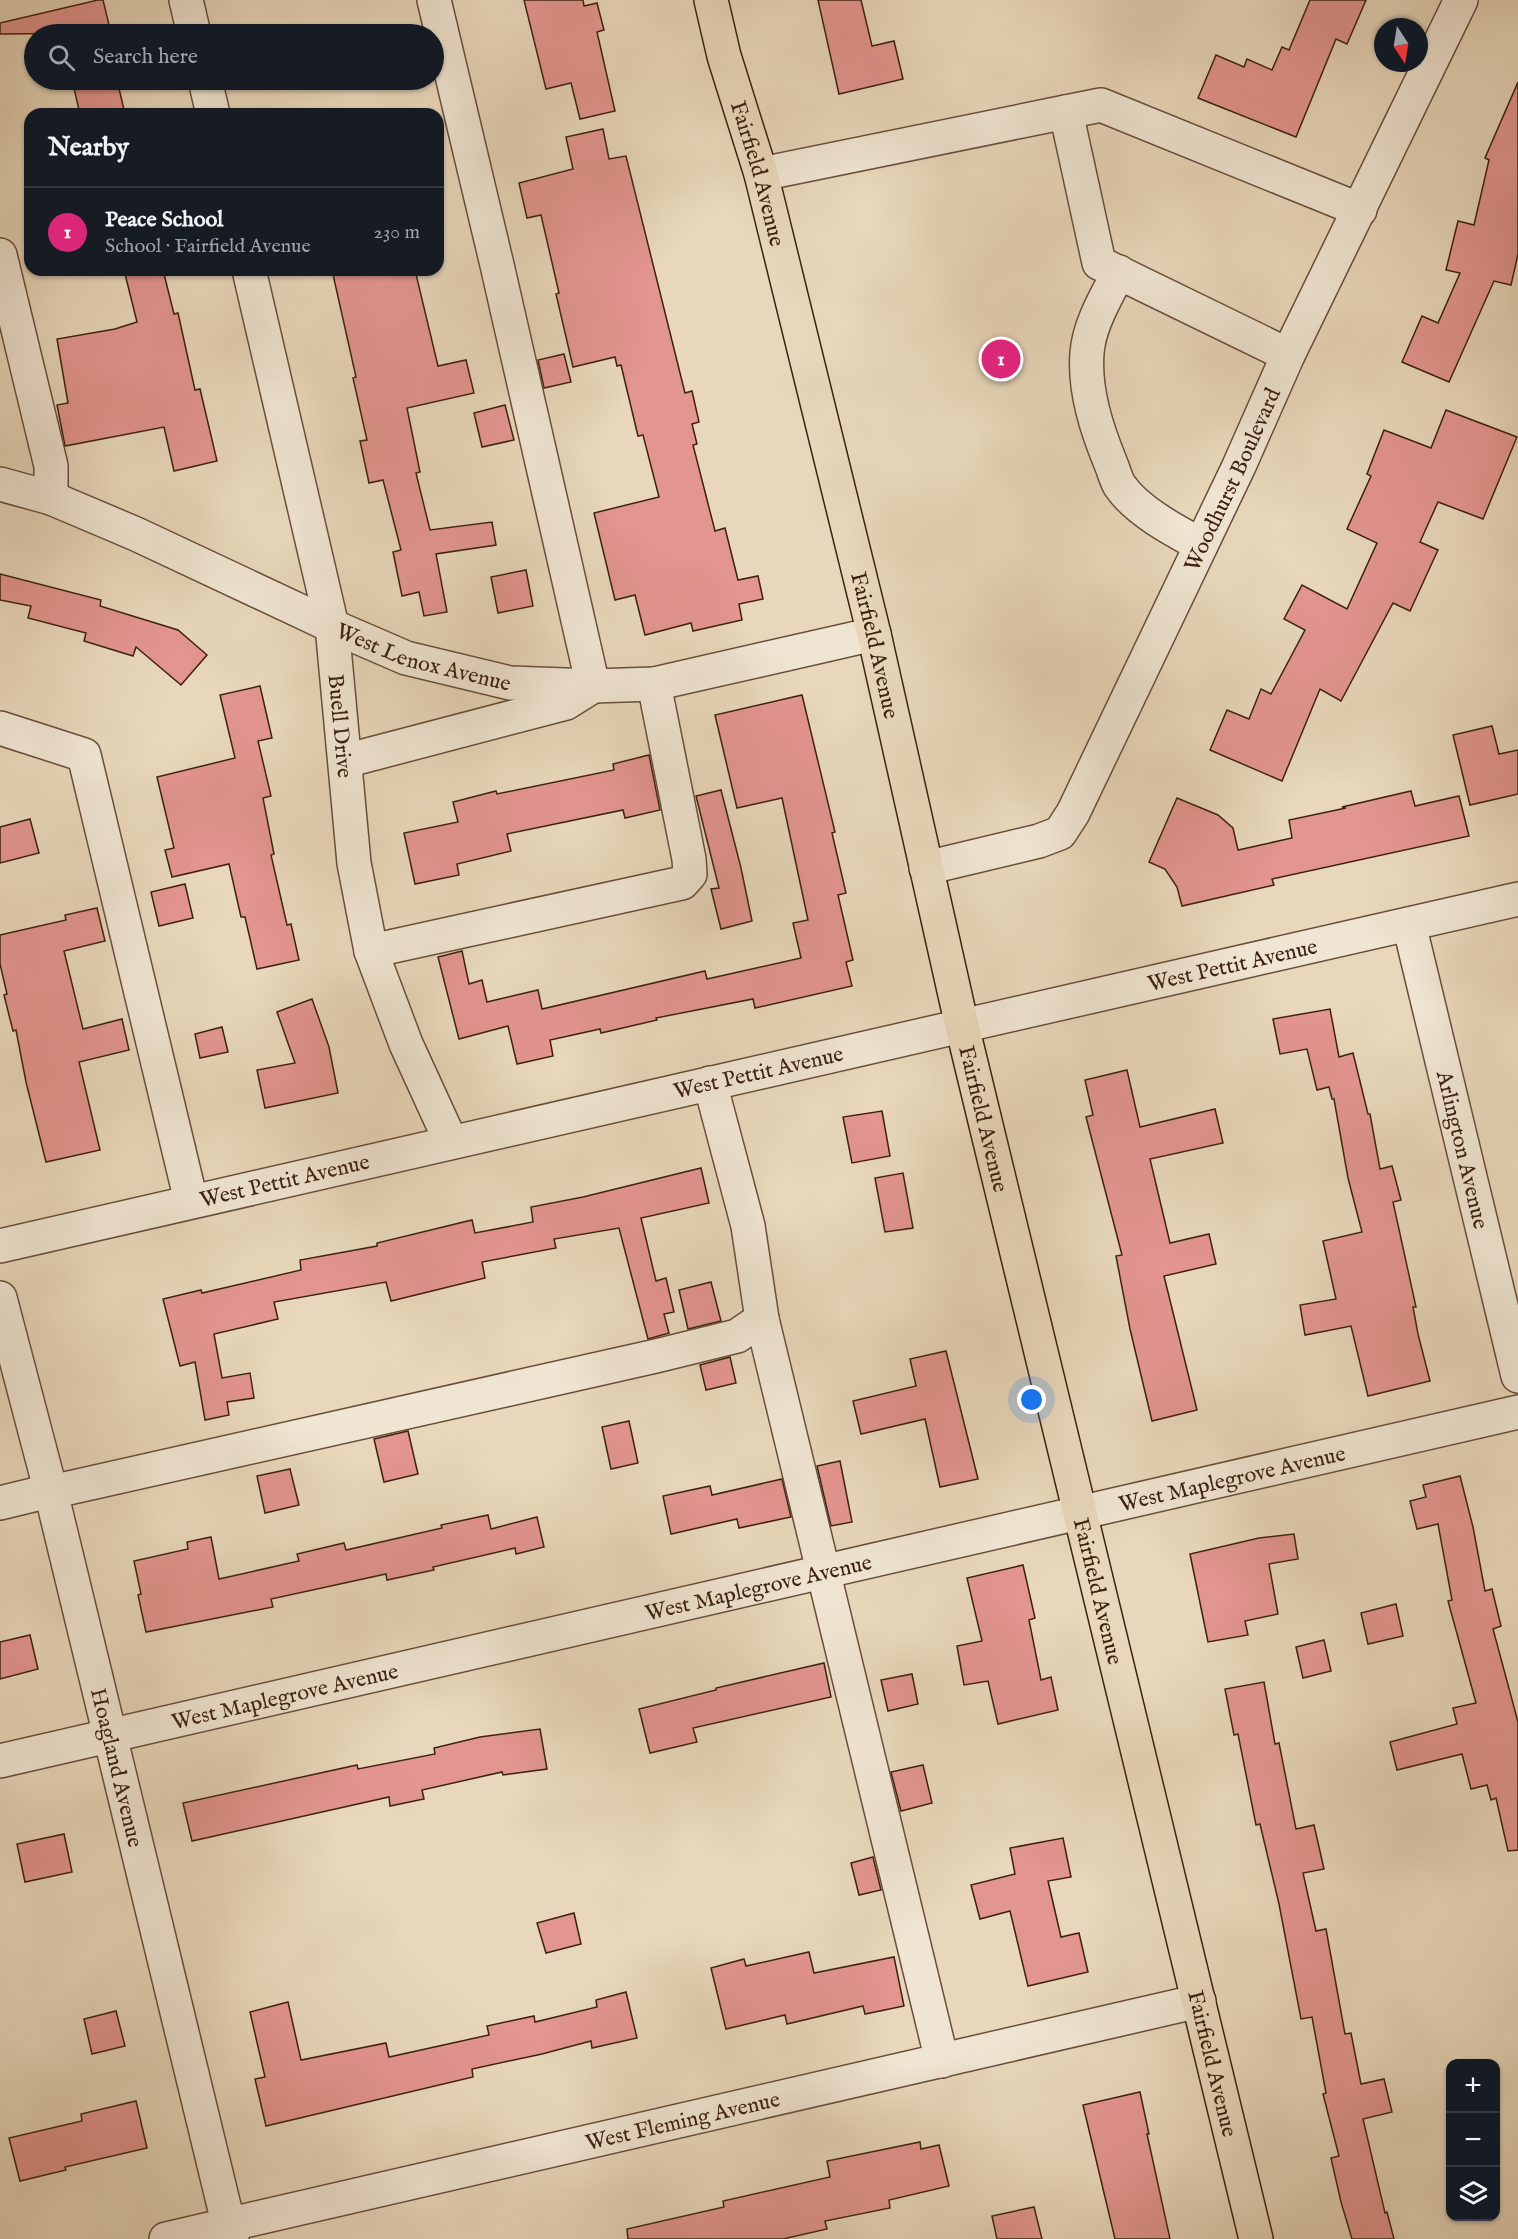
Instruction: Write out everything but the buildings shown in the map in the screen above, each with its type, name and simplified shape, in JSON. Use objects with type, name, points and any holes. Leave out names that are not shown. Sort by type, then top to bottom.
[{"type":"main road","name":"Fairfield Avenue","points":[[711,0],[724,56],[761,174],[874,634],[962,1026],[1256,2239]]},
{"type":"street","points":[[186,0],[192,24]]},
{"type":"street","points":[[434,0],[440,24]]},
{"type":"street","name":"Woodhurst Boulevard","points":[[926,868],[1028,844],[1060,833],[1073,813],[1288,356],[1461,0]]},
{"type":"street","points":[[345,761],[566,703],[593,686],[444,42]]},
{"type":"street","points":[[207,90],[212,108]]},
{"type":"street","points":[[761,174],[1101,105],[1360,210]]},
{"type":"street","points":[[1066,112],[1099,263],[1288,356]]},
{"type":"street","points":[[0,255],[51,466],[51,498]]},
{"type":"street","points":[[1119,272],[1097,316],[1087,352],[1088,391],[1101,441],[1120,486],[1141,507],[1174,531],[1201,545]]},
{"type":"street","name":"Buell Drive","points":[[250,276],[332,626],[354,863],[371,951],[406,1044],[450,1140]]},
{"type":"street","name":"West Lenox Avenue","points":[[0,484],[51,498],[136,534],[332,626],[406,658],[510,683],[593,686],[654,684],[874,634]]},
{"type":"street","points":[[371,951],[682,884],[690,874],[689,859],[654,684]]},
{"type":"street","points":[[0,728],[84,755],[191,1201]]},
{"type":"street","name":"West Pettit Avenue","points":[[0,1246],[450,1140],[1518,899]]},
{"type":"street","name":"Arlington Avenue","points":[[1409,924],[1518,1377]]},
{"type":"street","points":[[710,1083],[748,1226],[762,1319],[825,1571],[942,2061]]},
{"type":"street","name":"Hoagland Avenue","points":[[0,1298],[51,1492],[230,2232]]},
{"type":"street","points":[[0,1503],[45,1492],[47,1489],[51,1492],[737,1336],[762,1319]]},
{"type":"street","name":"West Maplegrove Avenue","points":[[0,1761],[1518,1412]]},
{"type":"street","name":"West Fleming Avenue","points":[[166,2239],[230,2232],[1199,2001]]},
{"type":"place","name":"Peace School","points":[[1001,359]]}]
